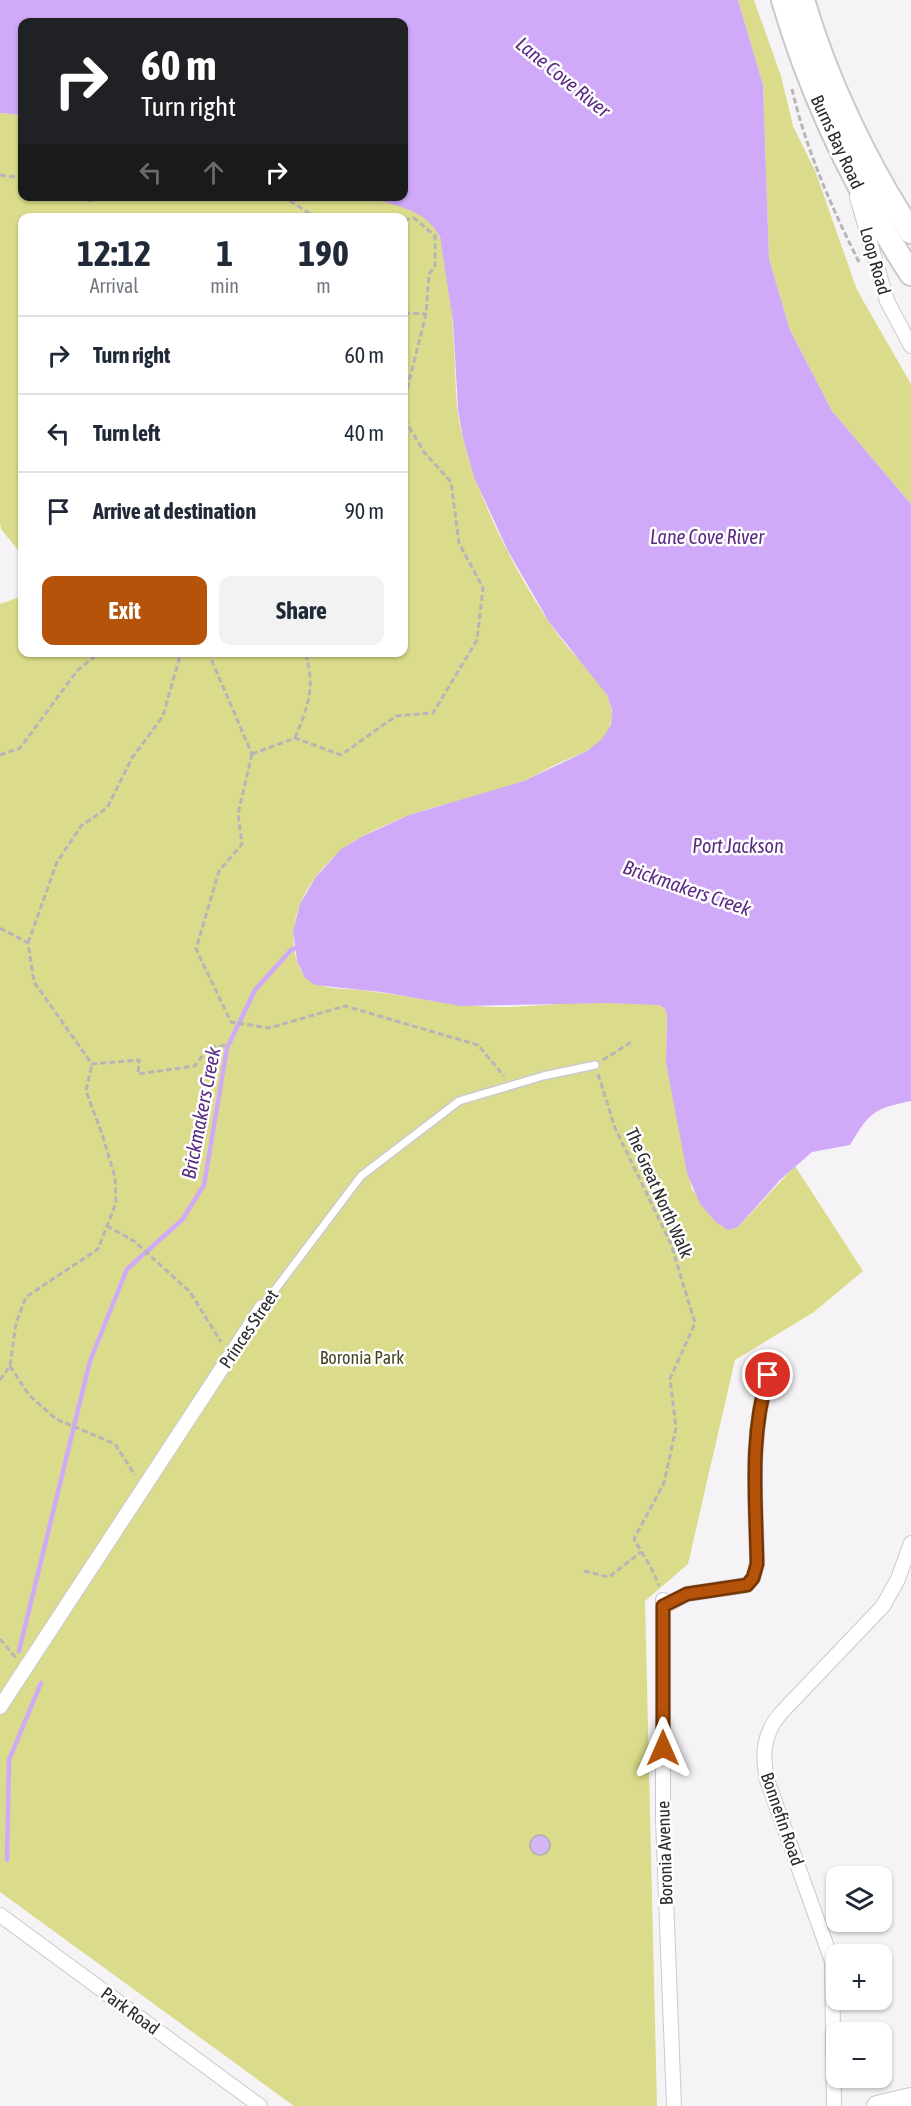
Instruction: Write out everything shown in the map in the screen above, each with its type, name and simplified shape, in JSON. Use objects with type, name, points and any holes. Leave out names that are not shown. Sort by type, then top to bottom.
[{"type":"main road","name":"Burns Bay Road","points":[[783,0],[807,75],[849,171],[911,274]]},
{"type":"main road","name":"Burns Bay Road","points":[[803,0],[812,31],[866,157],[911,232]]},
{"type":"main road","points":[[877,2106],[911,2099]]},
{"type":"main road","points":[[904,2106],[911,2099]]},
{"type":"street","name":"Loop Road","points":[[849,171],[887,302],[911,346]]},
{"type":"street","name":"Princes Street","points":[[0,1707],[262,1307]]},
{"type":"street","points":[[663,1603],[687,1594],[747,1585],[753,1578],[757,1564],[754,1436],[759,1405],[768,1375]]},
{"type":"street","name":"Bonnefin Road","points":[[834,2106],[832,1961],[766,1780],[763,1754],[768,1732],[780,1714],[882,1606],[898,1579],[911,1543]]},
{"type":"street","name":"Boronia Avenue","points":[[663,1603],[663,1819],[674,2106]]},
{"type":"street","name":"Park Road","points":[[0,1915],[260,2106]]},
{"type":"lane","name":"Princes Street","points":[[262,1307],[361,1176],[459,1101],[511,1084],[595,1065]]},
{"type":"path","points":[[790,79],[797,110],[812,154],[844,232],[864,272]]},
{"type":"path","points":[[0,174],[18,177]]},
{"type":"path","points":[[290,201],[309,213]]},
{"type":"path","points":[[408,219],[414,218],[435,236],[435,266],[429,274],[426,314],[408,386]]},
{"type":"path","points":[[408,313],[426,314]]},
{"type":"path","points":[[252,754],[294,738],[341,755],[396,716],[433,713],[477,640],[483,588],[459,543],[451,482],[424,452],[408,425]]},
{"type":"path","points":[[0,755],[20,748],[77,671],[94,657]]},
{"type":"path","points":[[0,1380],[10,1366],[16,1323],[26,1297],[98,1249],[116,1203],[115,1177],[86,1091],[92,1064],[34,982],[28,944],[57,862],[81,826],[107,808],[132,758],[163,716],[180,657]]},
{"type":"path","points":[[210,657],[252,754],[238,814],[242,844],[219,871],[196,948],[231,1022],[269,1028],[345,1006],[478,1045],[511,1084]]},
{"type":"path","points":[[294,738],[309,704],[312,673],[307,657]]},
{"type":"path","points":[[0,928],[28,944]]},
{"type":"path","points":[[595,1065],[631,1042]]},
{"type":"path","points":[[92,1064],[140,1060],[138,1074],[195,1066],[208,1048],[228,1045]]},
{"type":"path","name":"The Great North Walk","points":[[595,1065],[615,1128],[671,1244],[695,1323],[670,1379],[676,1428],[664,1483],[634,1539],[654,1573],[663,1603]]},
{"type":"path","points":[[107,1226],[134,1242],[190,1292],[230,1356]]},
{"type":"path","points":[[10,1366],[29,1395],[56,1419],[115,1444],[144,1488]]},
{"type":"path","points":[[584,1570],[609,1577],[641,1552]]},
{"type":"path","points":[[0,1639],[26,1668]]},
{"type":"green space","points":[[738,0],[754,0],[781,76],[793,126],[816,173],[857,290],[911,384],[911,504],[832,411],[790,330],[769,259],[763,85]]},
{"type":"green space","name":"Boronia Park","points":[[0,113],[18,115],[18,201],[383,201],[418,213],[432,223],[439,236],[445,257],[452,310],[457,406],[471,466],[498,531],[531,594],[566,645],[604,690],[609,700],[611,722],[604,738],[590,749],[524,781],[500,790],[409,815],[376,829],[347,846],[318,874],[299,906],[295,923],[294,949],[299,967],[308,979],[321,986],[475,1006],[514,1007],[598,1001],[659,1005],[665,1009],[667,1015],[666,1063],[692,1190],[738,1227],[795,1166],[863,1271],[814,1312],[735,1360],[688,1564],[645,1601],[657,2106],[294,2106],[0,1892],[0,604],[18,598],[18,657],[408,657],[408,213],[18,213],[18,550],[1,529]]},
{"type":"water","name":"Port Jackson","points":[[0,0],[738,0],[763,85],[769,259],[790,330],[832,411],[911,504],[911,1101],[888,1107],[874,1114],[863,1125],[850,1145],[812,1152],[780,1180],[738,1227],[728,1230],[716,1222],[700,1204],[687,1173],[666,1063],[667,1015],[665,1009],[659,1005],[608,1003],[461,1006],[381,992],[315,985],[305,978],[297,961],[293,931],[300,904],[315,878],[340,850],[361,837],[409,815],[524,781],[587,751],[602,739],[611,725],[612,710],[607,695],[549,622],[508,551],[474,477],[458,410],[453,321],[440,237],[434,228],[418,214],[380,201],[408,201],[408,18],[18,18],[18,115],[0,113]]},
{"type":"building","points":[[540,1835],[547,1838],[550,1845],[547,1852],[540,1855],[533,1852],[530,1845],[533,1838]]},
{"type":"waterway","name":"Brickmakers Creek","points":[[19,1651],[90,1361],[127,1269],[182,1220],[204,1185],[227,1048],[255,990],[291,950],[298,947]]},
{"type":"waterway","name":"Brickmakers Creek","points":[[7,1860],[9,1760],[41,1683]]},
{"type":"route","points":[[663,1748],[663,1606],[687,1594],[747,1585],[753,1578],[757,1564],[753,1471],[754,1436],[759,1405],[768,1375]]},
{"type":"water label","name":"Lane Cove River","points":[[563,77]]},
{"type":"water label","name":"Lane Cove River","points":[[707,537]]}]
